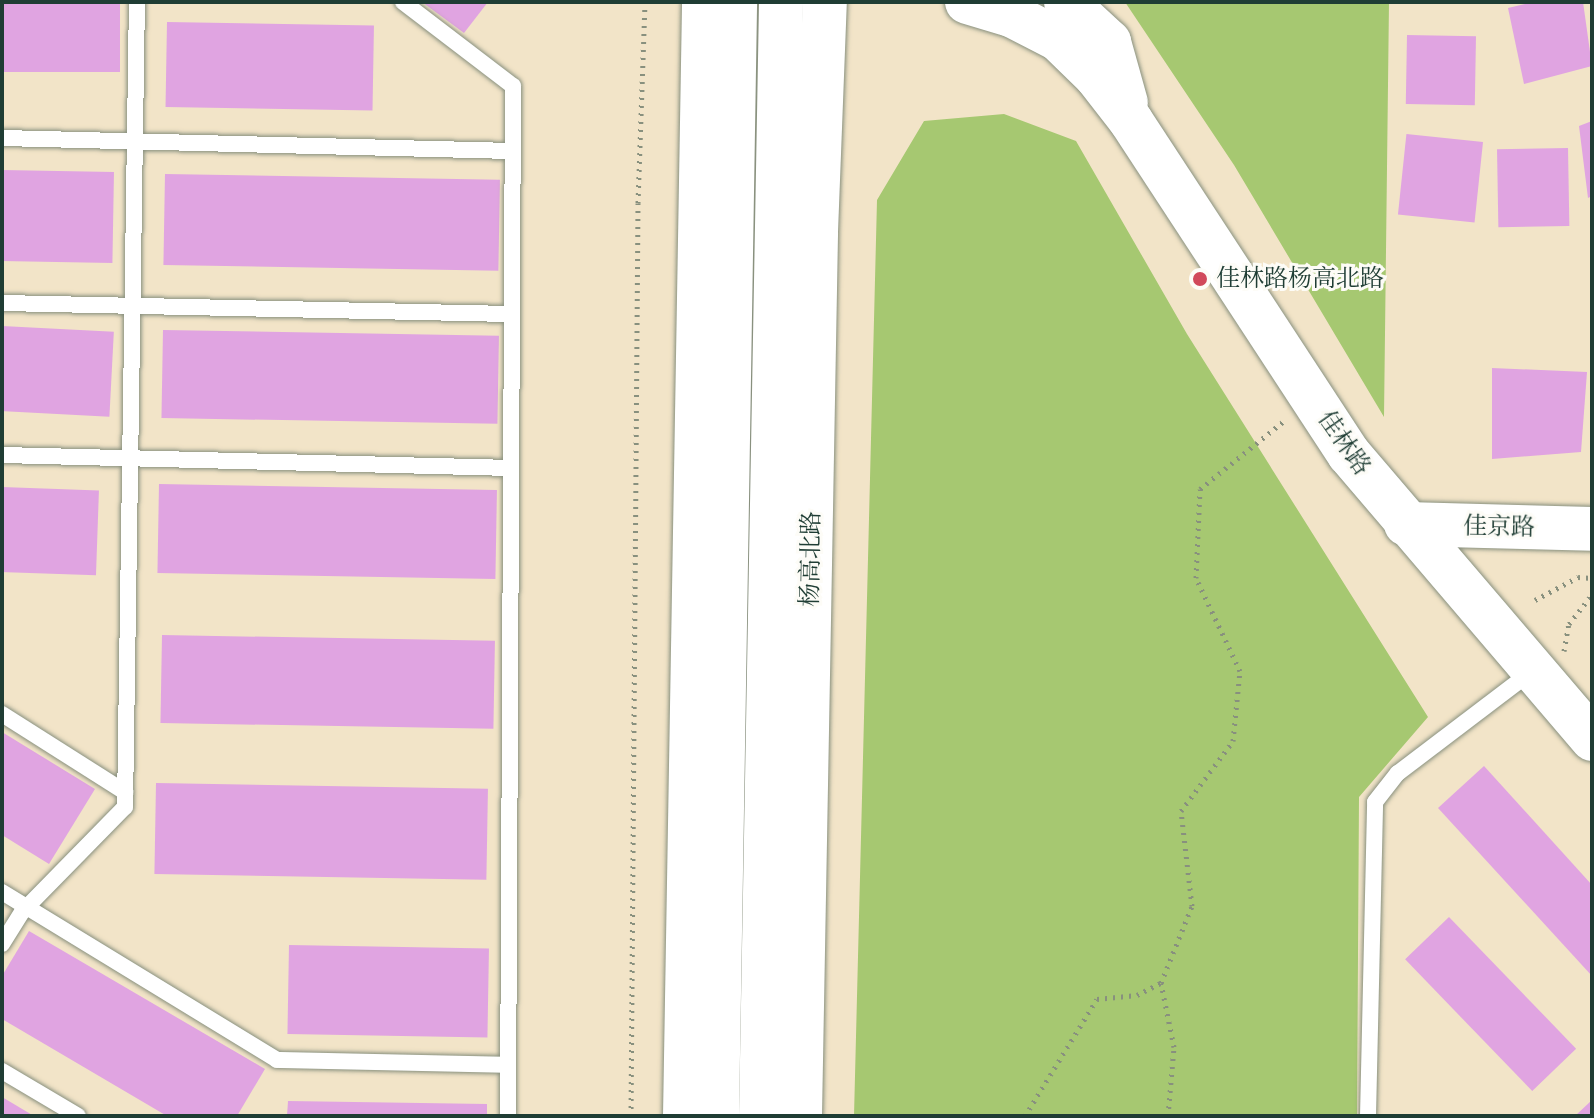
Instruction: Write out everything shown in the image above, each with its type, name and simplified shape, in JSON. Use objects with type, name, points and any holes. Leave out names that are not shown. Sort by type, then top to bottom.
[{"type":"main road","points":[[685,1116],[704,2]]},
{"type":"main road","points":[[717,1116],[735,2]]},
{"type":"main road","name":"杨高北路","points":[[761,1116],[781,2]]},
{"type":"main road","name":"杨高北路","points":[[800,1116],[816,232],[825,2]]},
{"type":"main road","name":"佳林路","points":[[967,2],[1011,15],[1058,39],[1096,76],[1131,121],[1349,454],[1416,536],[1548,663],[1592,739]]},
{"type":"main road","name":"佳林路","points":[[1066,2],[1109,42],[1131,121]]},
{"type":"main road","name":"佳京路","points":[[1416,536],[1592,529]]},
{"type":"main road","name":"佳京路","points":[[1416,536],[1592,554]]},
{"type":"lane","points":[[2,944],[27,907],[125,807],[137,2]]},
{"type":"lane","points":[[403,2],[513,86],[508,1116]]},
{"type":"lane","points":[[2,138],[512,151]]},
{"type":"lane","points":[[2,303],[512,314]]},
{"type":"lane","points":[[2,455],[511,468]]},
{"type":"lane","points":[[1368,1116],[1375,802],[1398,773],[1548,663]]},
{"type":"lane","points":[[2,714],[125,792]]},
{"type":"lane","points":[[2,892],[277,1060],[508,1065]]},
{"type":"lane","points":[[2,1071],[78,1116]]},
{"type":"path","points":[[631,1116],[638,203],[645,2]]},
{"type":"path","points":[[1168,1116],[1174,1047],[1161,983],[1192,906],[1181,811],[1233,741],[1240,671],[1196,578],[1200,489],[1284,421]]},
{"type":"path","points":[[1535,600],[1578,577],[1592,578]]},
{"type":"path","points":[[1548,663],[1569,624],[1592,595]]},
{"type":"path","points":[[1025,1116],[1097,999],[1137,995],[1161,983]]},
{"type":"green space","points":[[1125,2],[1389,2],[1384,417],[1234,165]]},
{"type":"green space","points":[[1004,114],[1076,141],[1187,334],[1428,717],[1359,797],[1357,1116],[854,1116],[877,200],[924,121]]},
{"type":"building","points":[[2,2],[120,2],[120,72],[2,72]]},
{"type":"building","points":[[422,2],[488,2],[464,33]]},
{"type":"building","points":[[1533,2],[1583,2],[1592,66],[1524,84],[1508,8]]},
{"type":"building","points":[[167,22],[374,26],[372,111],[166,107]]},
{"type":"building","points":[[1407,35],[1476,36],[1475,105],[1406,104]]},
{"type":"building","points":[[1592,121],[1592,196],[1588,198],[1579,126]]},
{"type":"building","points":[[1406,134],[1483,142],[1475,223],[1398,215]]},
{"type":"building","points":[[1568,148],[1569,226],[1498,227],[1497,149]]},
{"type":"building","points":[[2,170],[114,172],[112,263],[2,261]]},
{"type":"building","points":[[165,174],[500,180],[498,271],[163,265]]},
{"type":"building","points":[[2,326],[114,332],[109,417],[2,411]]},
{"type":"building","points":[[163,330],[499,336],[497,424],[161,418]]},
{"type":"building","points":[[1492,368],[1587,372],[1581,452],[1492,459]]},
{"type":"building","points":[[159,484],[497,490],[495,579],[157,573]]},
{"type":"building","points":[[2,487],[99,490],[96,575],[2,572]]},
{"type":"building","points":[[162,635],[495,641],[493,729],[160,723]]},
{"type":"building","points":[[2,732],[95,789],[49,864],[2,835]]},
{"type":"building","points":[[1484,766],[1592,885],[1592,976],[1438,808]]},
{"type":"building","points":[[156,783],[488,789],[486,880],[154,874]]},
{"type":"building","points":[[1449,917],[1576,1049],[1532,1091],[1405,959]]},
{"type":"building","points":[[29,931],[265,1069],[237,1116],[167,1116],[2,1019],[2,976]]},
{"type":"building","points":[[289,945],[489,948],[487,1037],[287,1034]]},
{"type":"building","points":[[2,1097],[34,1116],[2,1116]]},
{"type":"building","points":[[1592,1100],[1592,1116],[1575,1116]]},
{"type":"building","points":[[288,1101],[487,1104],[487,1116],[287,1116]]},
{"type":"place","name":"佳林路杨高北路","points":[[1200,279]]}]
